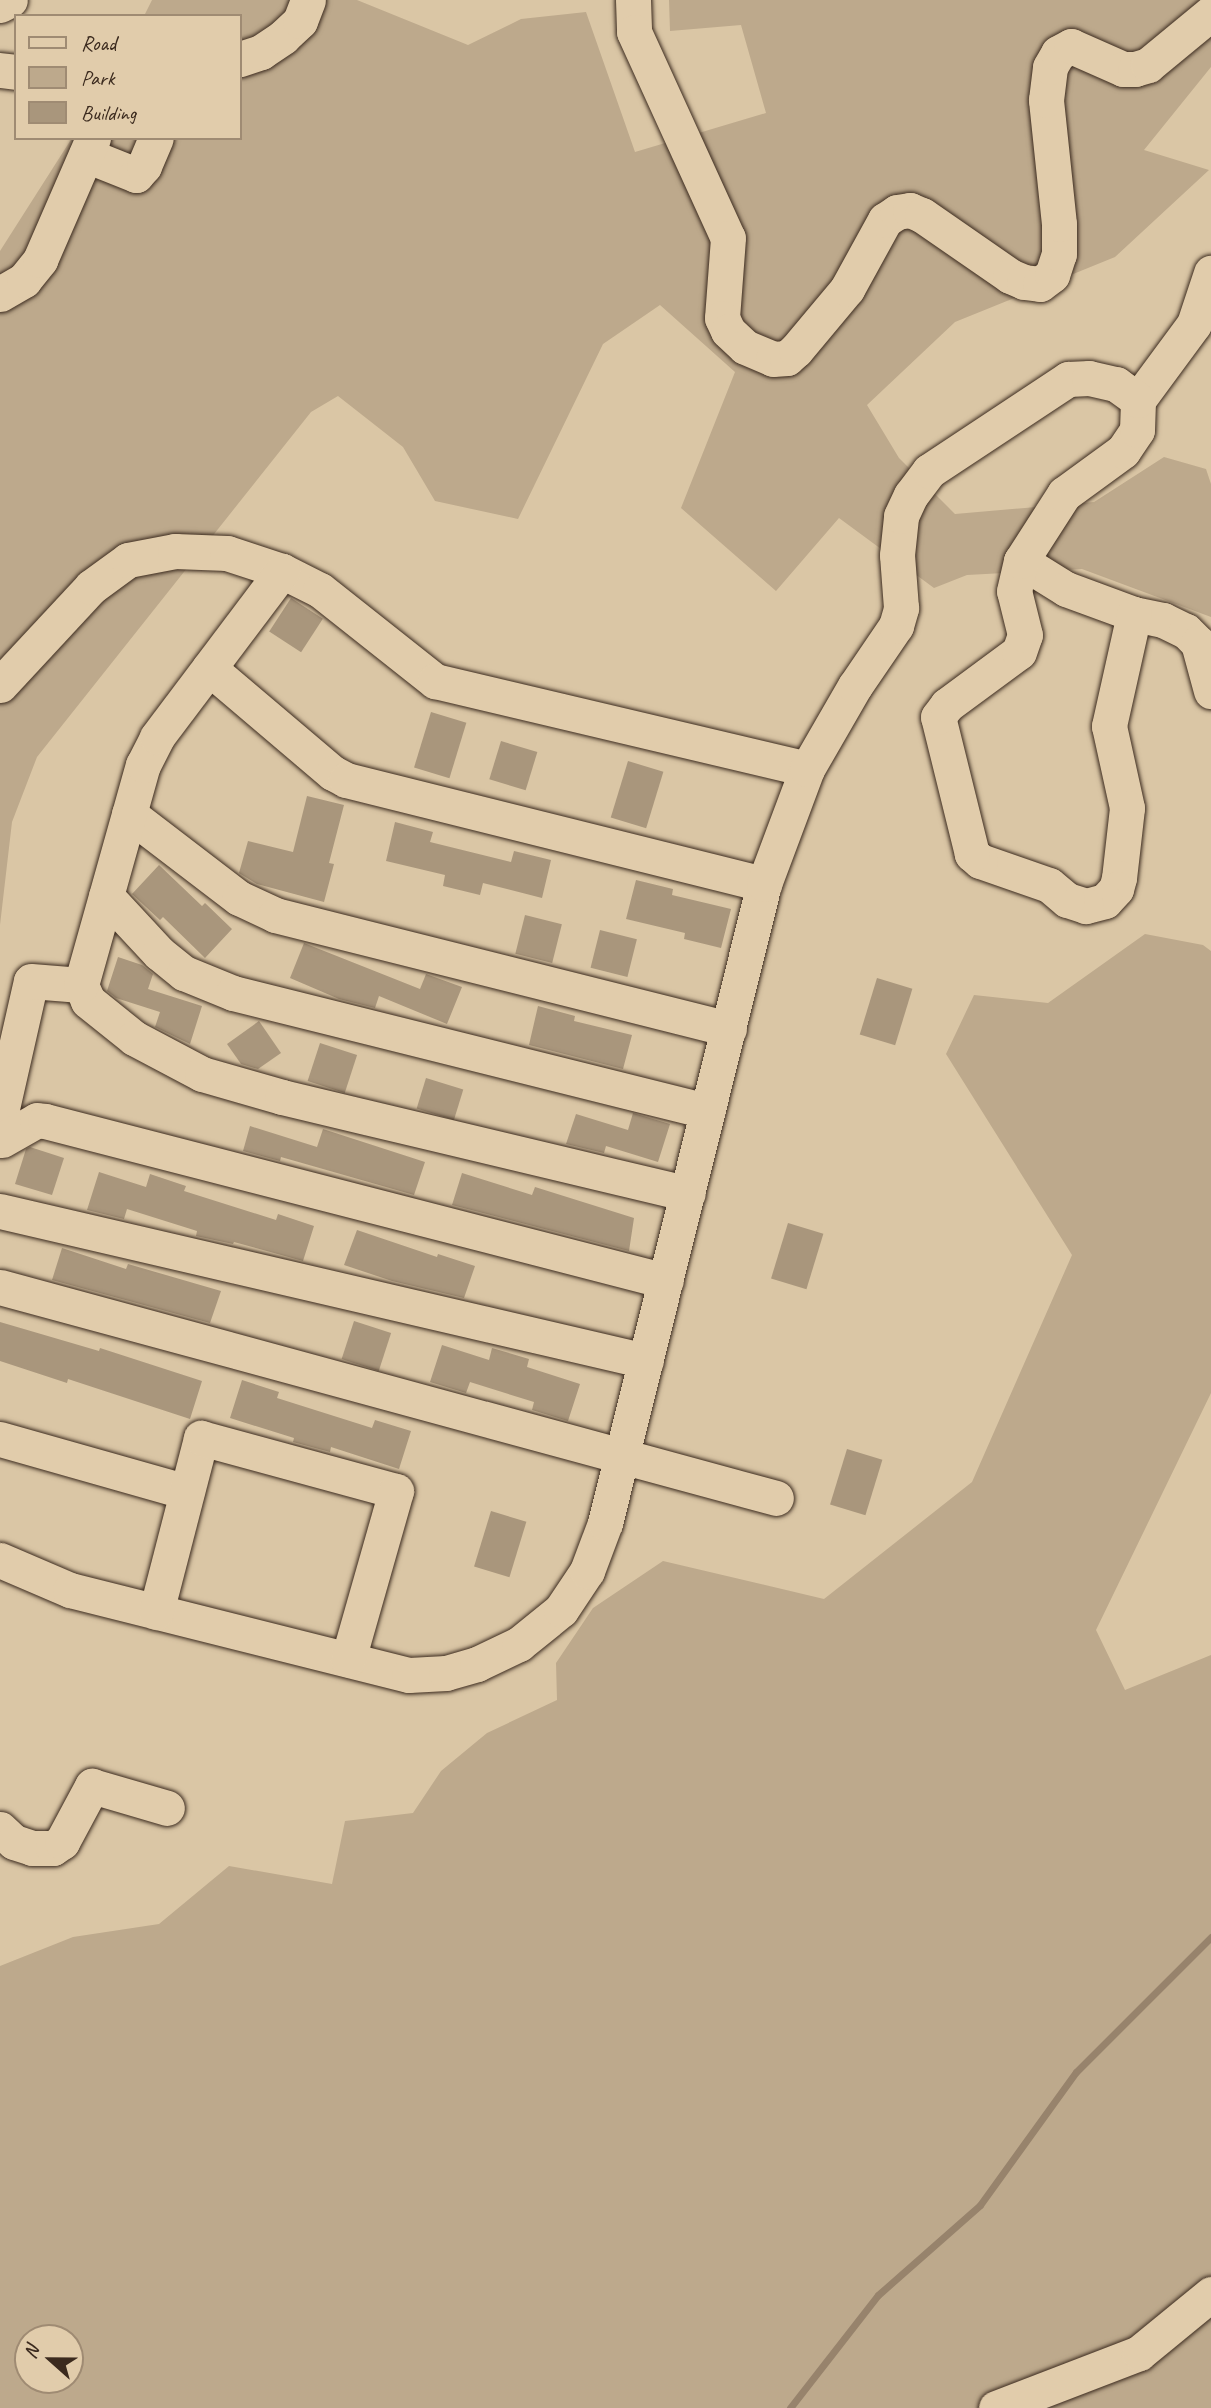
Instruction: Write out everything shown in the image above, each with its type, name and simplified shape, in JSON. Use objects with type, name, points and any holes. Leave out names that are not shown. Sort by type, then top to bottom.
[{"type":"street","points":[[0,5],[10,0]]},
{"type":"street","points":[[242,58],[261,52],[284,37],[300,21],[308,0]]},
{"type":"street","points":[[634,0],[634,32],[728,238],[722,318],[728,331],[745,347],[773,359],[787,358],[796,350],[846,289],[886,220],[897,212],[910,210],[922,215],[1010,276],[1024,282],[1040,284],[1052,275],[1059,254],[1059,224],[1046,100],[1050,67],[1058,53],[1071,46],[1123,69],[1135,69],[1148,65],[1211,13]]},
{"type":"street","points":[[0,295],[24,280],[40,260],[90,147],[136,175],[144,166],[155,140]]},
{"type":"street","points":[[1134,614],[1109,726],[1127,808],[1119,878],[1116,889],[1105,901],[1086,906],[1067,900],[1049,885],[980,861],[972,854],[937,723],[941,711],[947,705],[1019,652],[1025,635],[1014,591],[1021,561],[1064,494],[1123,451],[1137,430],[1138,400],[1194,324],[1211,273]]},
{"type":"street","points":[[0,1560],[70,1590],[409,1675],[446,1673],[477,1664],[519,1644],[561,1610],[587,1571],[605,1523],[764,884],[807,769],[855,686],[896,626],[901,608],[897,555],[901,516],[929,471],[1068,379],[1089,378],[1116,384],[1138,400]]},
{"type":"street","points":[[0,685],[91,587],[128,560],[176,551],[227,553],[282,570],[320,590],[435,681],[807,769]]},
{"type":"street","points":[[1021,561],[1066,589],[1134,614],[1163,620],[1186,631],[1198,643],[1211,691]]},
{"type":"street","points":[[282,570],[157,737],[143,765],[81,985],[88,1001],[134,1038],[202,1074],[282,1097],[688,1194]]},
{"type":"street","points":[[209,668],[332,773],[346,780],[764,884]]},
{"type":"street","points":[[129,814],[239,898],[275,915],[729,1029]]},
{"type":"street","points":[[106,896],[159,953],[184,973],[233,993],[708,1111]]},
{"type":"street","points":[[0,1134],[31,981],[81,985]]},
{"type":"street","points":[[0,1134],[37,1120],[46,1121],[666,1281]]},
{"type":"street","points":[[0,1211],[646,1361]]},
{"type":"street","points":[[0,1287],[776,1498]]},
{"type":"street","points":[[156,1612],[201,1438],[396,1491],[348,1659]]},
{"type":"street","points":[[0,1439],[187,1492]]},
{"type":"street","points":[[0,1829],[15,1842],[32,1848],[53,1848],[62,1842],[92,1786],[167,1808]]},
{"type":"street","points":[[996,2408],[1139,2353],[1211,2294]]},
{"type":"green space","points":[[152,0],[357,0],[468,45],[521,19],[586,12],[635,152],[766,113],[741,25],[670,31],[669,0],[1211,0],[1211,67],[1144,150],[1209,170],[1115,257],[955,322],[867,405],[899,458],[955,514],[1094,502],[1164,457],[1206,469],[1211,484],[1211,617],[1082,569],[967,575],[934,588],[839,518],[776,591],[681,508],[735,372],[660,305],[603,344],[518,519],[435,501],[403,447],[338,396],[311,412],[37,757],[12,822],[0,925],[0,251],[71,140],[242,140],[242,14],[145,14]]},
{"type":"green space","points":[[1145,934],[1203,945],[1211,951],[1211,1393],[1096,1630],[1125,1690],[1211,1655],[1211,2408],[0,2408],[0,1966],[73,1937],[159,1924],[229,1866],[332,1884],[345,1821],[413,1813],[441,1771],[487,1733],[557,1700],[556,1663],[593,1608],[663,1561],[824,1599],[972,1482],[1072,1255],[946,1054],[974,995],[1048,1003]]},
{"type":"building","points":[[291,598],[323,619],[301,652],[269,632]]},
{"type":"building","points":[[431,712],[466,723],[449,778],[414,767]]},
{"type":"building","points":[[501,741],[537,752],[526,790],[489,779]]},
{"type":"building","points":[[628,761],[663,772],[646,828],[611,817]]},
{"type":"building","points":[[307,796],[344,805],[329,863],[334,864],[324,902],[257,884],[239,873],[248,841],[293,852]]},
{"type":"building","points":[[395,822],[433,832],[430,842],[511,862],[514,851],[551,860],[542,898],[483,883],[480,895],[443,886],[445,875],[386,861]]},
{"type":"building","points":[[159,865],[202,906],[205,903],[232,929],[205,958],[163,917],[160,920],[132,894]]},
{"type":"building","points":[[636,880],[673,889],[672,895],[731,909],[721,948],[684,939],[685,933],[626,919]]},
{"type":"building","points":[[525,915],[562,924],[552,963],[515,954]]},
{"type":"building","points":[[600,930],[637,939],[627,977],[591,968]]},
{"type":"building","points":[[304,943],[420,989],[426,974],[462,987],[447,1024],[379,996],[375,1008],[339,999],[290,978]]},
{"type":"building","points":[[118,957],[142,965],[153,974],[148,989],[202,1006],[190,1044],[155,1027],[160,1012],[116,998],[107,991]]},
{"type":"building","points":[[877,978],[912,989],[895,1045],[860,1034]]},
{"type":"building","points":[[538,1006],[575,1016],[574,1021],[632,1035],[623,1069],[529,1045]]},
{"type":"building","points":[[259,1021],[281,1053],[258,1069],[241,1064],[227,1044]]},
{"type":"building","points":[[320,1043],[357,1055],[345,1093],[308,1081]]},
{"type":"building","points":[[426,1078],[463,1089],[454,1120],[417,1109]]},
{"type":"building","points":[[633,1113],[670,1124],[658,1162],[606,1146],[604,1153],[566,1144],[576,1114],[628,1130]]},
{"type":"building","points":[[250,1126],[317,1147],[323,1129],[425,1162],[414,1195],[281,1157],[280,1161],[243,1151]]},
{"type":"building","points":[[30,1147],[64,1158],[52,1195],[15,1184],[26,1149]]},
{"type":"building","points":[[99,1172],[146,1187],[150,1174],[186,1186],[184,1191],[276,1220],[278,1214],[314,1226],[303,1261],[234,1242],[233,1244],[196,1236],[197,1231],[127,1209],[124,1219],[87,1210]]},
{"type":"building","points":[[462,1173],[532,1195],[535,1187],[634,1218],[629,1251],[452,1205]]},
{"type":"building","points":[[788,1223],[823,1234],[806,1289],[771,1278]]},
{"type":"building","points":[[357,1230],[437,1257],[438,1254],[475,1266],[464,1298],[392,1281],[344,1265]]},
{"type":"building","points":[[62,1248],[126,1269],[128,1264],[221,1291],[210,1323],[52,1280]]},
{"type":"building","points":[[354,1321],[391,1333],[379,1371],[342,1359]]},
{"type":"building","points":[[0,1322],[99,1351],[100,1348],[202,1381],[190,1419],[68,1379],[67,1383],[0,1361]]},
{"type":"building","points":[[442,1345],[489,1360],[492,1348],[529,1359],[527,1367],[580,1384],[568,1421],[532,1410],[534,1402],[470,1382],[466,1393],[430,1382]]},
{"type":"building","points":[[242,1380],[279,1392],[277,1398],[372,1428],[375,1420],[411,1431],[399,1469],[331,1447],[330,1452],[293,1442],[294,1438],[230,1418]]},
{"type":"building","points":[[847,1449],[882,1460],[865,1515],[830,1504]]},
{"type":"building","points":[[491,1511],[526,1522],[509,1577],[474,1566]]},
{"type":"waterway","points":[[790,2408],[878,2295],[980,2205],[1076,2072],[1211,1937]]}]
